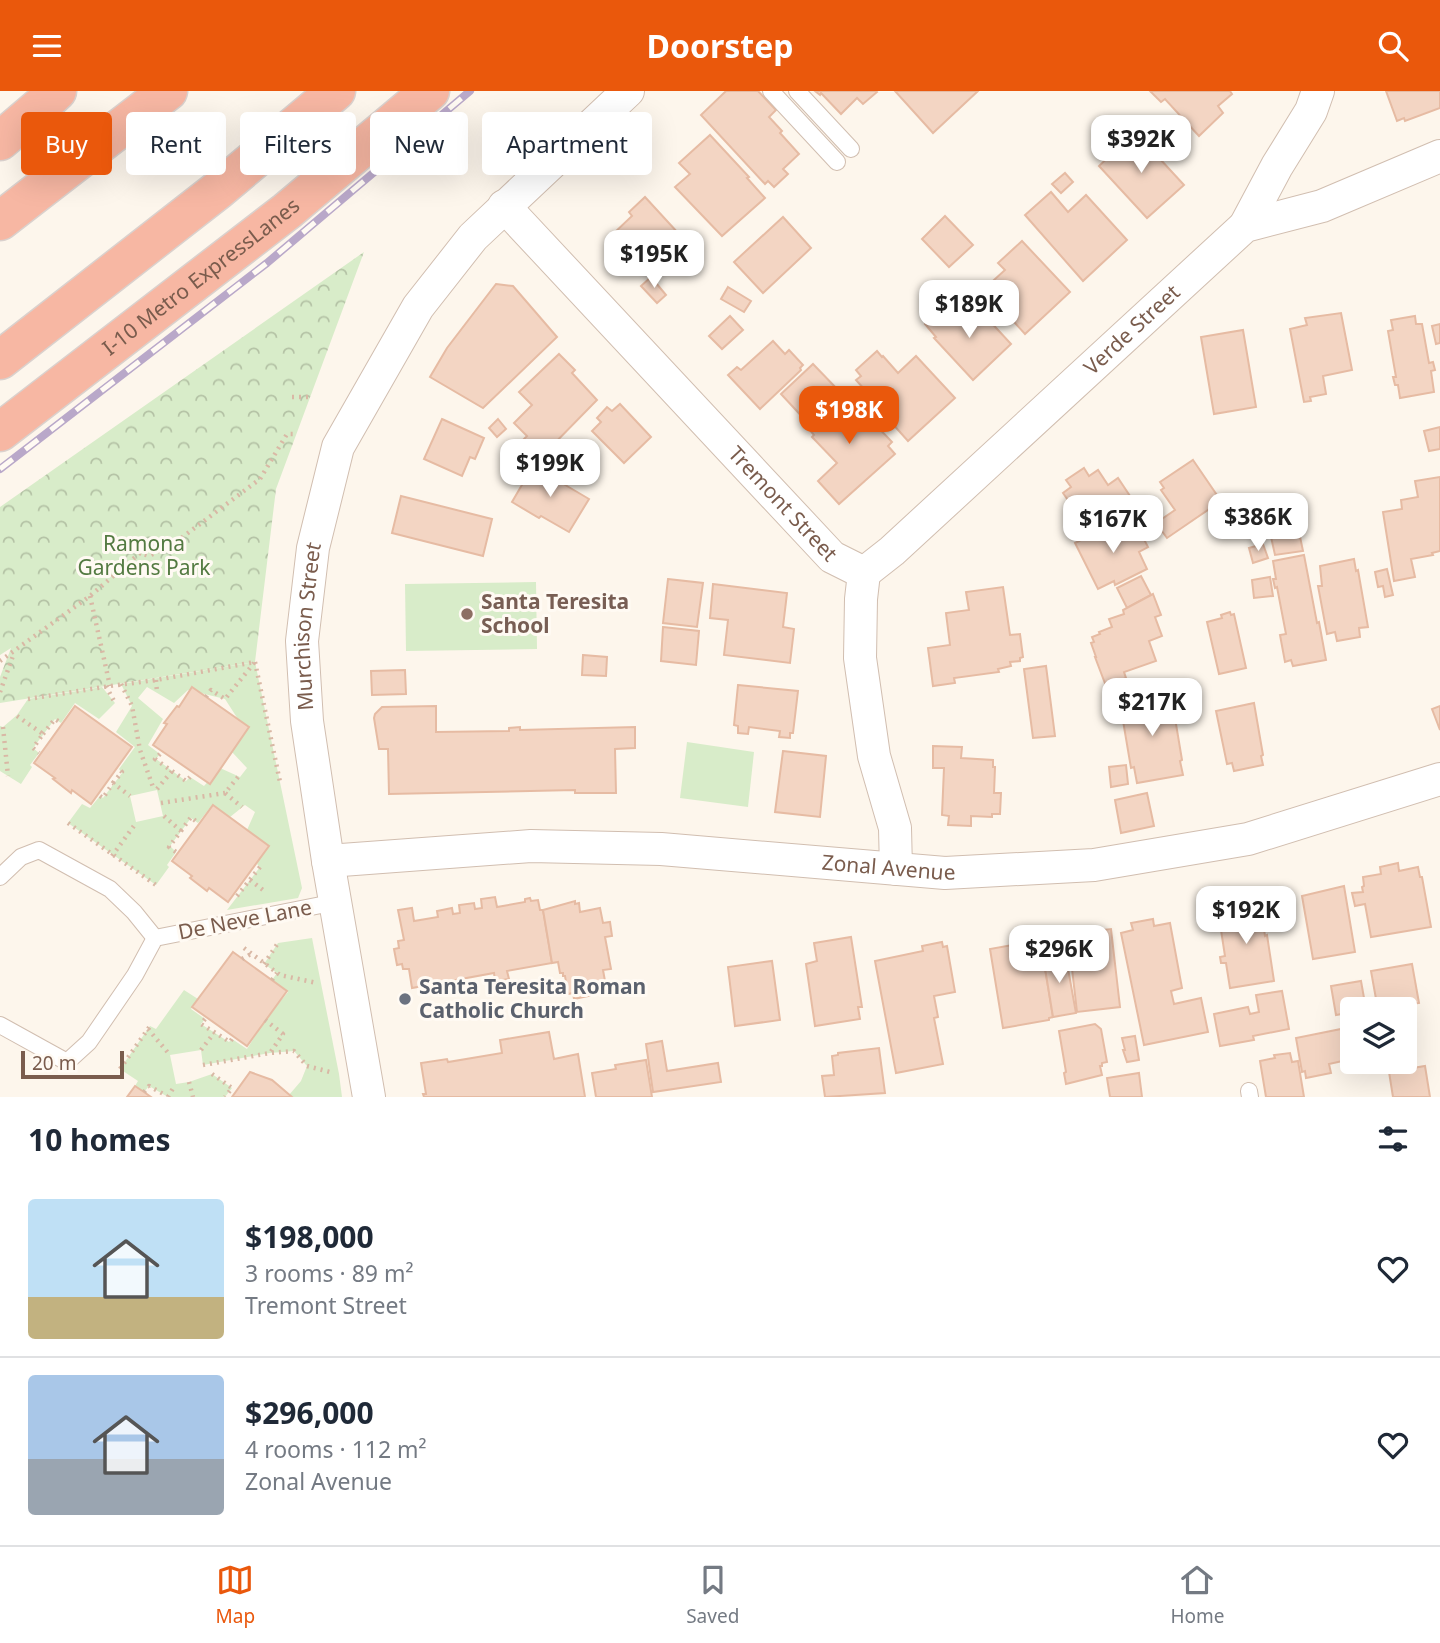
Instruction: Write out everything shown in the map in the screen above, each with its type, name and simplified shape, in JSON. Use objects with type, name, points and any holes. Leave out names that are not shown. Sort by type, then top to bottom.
[{"type":"highway","points":[[0,141],[57,91]]},
{"type":"highway","points":[[0,221],[168,91]]},
{"type":"highway","points":[[0,360],[218,190],[336,91]]},
{"type":"highway","name":"I-10 Metro ExpressLanes","points":[[0,432],[287,211],[430,91]]},
{"type":"street","name":"Murchison Street","points":[[369,1097],[307,721],[302,641],[313,548],[338,447],[418,307],[473,237],[628,91]]},
{"type":"street","points":[[1245,226],[1277,166],[1311,111],[1318,91]]},
{"type":"street","name":"Verde Street","points":[[864,573],[892,551],[1245,226],[1322,206],[1440,156]]},
{"type":"street","name":"Tremont Street","points":[[504,206],[832,557],[864,573]]},
{"type":"street","points":[[864,573],[860,659],[874,756],[895,828],[896,869]]},
{"type":"street","name":"Zonal Avenue","points":[[328,861],[531,846],[661,849],[945,873],[1094,865],[1248,839],[1440,779]]},
{"type":"lane","points":[[771,91],[837,162]]},
{"type":"lane","points":[[797,91],[851,149]]},
{"type":"lane","name":"De Neve Lane","points":[[0,877],[21,856],[39,850],[110,889],[134,912],[155,938]]},
{"type":"lane","name":"De Neve Lane","points":[[155,938],[336,902]]},
{"type":"lane","name":"De Neve Lane","points":[[0,1025],[67,1062],[89,1042],[135,975],[155,938]]},
{"type":"path","points":[[292,397],[310,397]]},
{"type":"path","points":[[0,661],[90,596],[140,553],[149,556],[176,542],[260,479],[287,434],[296,434]]},
{"type":"path","points":[[90,596],[108,686],[115,703]]},
{"type":"path","points":[[0,692],[14,652]]},
{"type":"path","points":[[28,699],[255,663]]},
{"type":"path","points":[[205,697],[211,690],[225,699],[255,663]]},
{"type":"path","points":[[255,663],[280,782]]},
{"type":"path","points":[[156,680],[157,692]]},
{"type":"path","points":[[121,684],[132,706],[140,750],[155,790],[172,771]]},
{"type":"path","points":[[17,716],[43,734]]},
{"type":"path","points":[[39,753],[33,748],[43,734],[55,719],[61,723]]},
{"type":"path","points":[[3,727],[8,776]]},
{"type":"path","points":[[160,754],[155,759],[186,781],[190,776]]},
{"type":"path","points":[[100,796],[103,798],[122,772],[119,769]]},
{"type":"path","points":[[161,803],[225,793],[239,777]]},
{"type":"path","points":[[113,783],[130,796]]},
{"type":"path","points":[[225,793],[242,807]]},
{"type":"path","points":[[164,816],[181,831]]},
{"type":"path","points":[[176,852],[169,846],[191,817],[198,823]]},
{"type":"path","points":[[68,823],[112,857],[156,884]]},
{"type":"path","points":[[112,857],[136,823]]},
{"type":"path","points":[[264,964],[278,943]]},
{"type":"path","points":[[244,948],[280,975],[321,983]]},
{"type":"path","points":[[242,959],[251,954]]},
{"type":"path","points":[[272,980],[277,973]]},
{"type":"path","points":[[205,1019],[201,1024],[230,1042],[232,1039]]},
{"type":"path","points":[[265,1020],[283,1034],[270,1053]]},
{"type":"path","points":[[120,1069],[149,1028],[170,1055]]},
{"type":"path","points":[[201,1050],[214,1033]]},
{"type":"path","points":[[203,1065],[294,1051],[307,1066],[339,1075]]},
{"type":"path","points":[[212,1074],[232,1089],[225,1097]]},
{"type":"path","points":[[189,1082],[193,1097]]},
{"type":"path","points":[[144,1092],[149,1086],[168,1097],[175,1085]]},
{"type":"green space","name":"Ramona Gardens Park","points":[[364,252],[276,489],[255,662],[0,703],[0,677],[11,648],[0,655],[0,507]]},
{"type":"green space","points":[[536,582],[537,649],[406,651],[405,584]]},
{"type":"green space","points":[[255,662],[302,888],[298,898],[227,910],[260,867],[257,864],[265,850],[247,830],[255,812],[245,805],[230,817],[209,809],[198,823],[191,818],[170,846],[176,852],[156,885],[68,823],[82,804],[90,808],[100,796],[103,798],[122,773],[119,769],[135,747],[116,732],[132,706],[121,684]],"holes":[[[147,687],[174,703],[188,690],[225,699],[245,730],[232,752],[247,768],[240,777],[220,768],[204,786],[190,777],[186,781],[156,759],[160,754],[148,745],[163,719],[138,698]],[[157,790],[163,816],[136,822],[130,796]]]},
{"type":"green space","points":[[102,687],[115,703],[99,719],[75,703],[61,723],[55,719],[33,748],[39,753],[21,784],[0,771],[0,726],[3,727],[17,715],[28,699]]},
{"type":"green space","points":[[687,742],[754,752],[748,807],[680,798]]},
{"type":"green space","points":[[312,938],[342,1097],[289,1095],[301,1081],[307,1066],[294,1051],[203,1065],[201,1050],[170,1055],[176,1084],[212,1074],[232,1088],[225,1097],[168,1097],[149,1086],[144,1092],[135,1086],[138,1081],[120,1069],[150,1026],[156,1029],[184,990],[198,999],[191,1009],[205,1019],[201,1024],[229,1042],[232,1039],[247,1049],[265,1020],[288,992],[272,980],[277,973],[264,964],[278,943]]},
{"type":"building","points":[[726,91],[758,91],[776,110],[769,117],[799,154],[783,169],[788,174],[774,187],[768,181],[765,184],[701,115]]},
{"type":"building","points":[[815,91],[877,92],[863,104],[857,98],[841,114],[821,93],[820,95]]},
{"type":"building","points":[[895,91],[978,91],[933,133]]},
{"type":"building","points":[[1150,91],[1230,91],[1232,94],[1218,106],[1223,113],[1199,136],[1165,99],[1161,102]]},
{"type":"building","points":[[1386,91],[1440,91],[1440,108],[1405,121],[1404,118],[1397,121]]},
{"type":"building","points":[[1135,132],[1184,185],[1147,218],[1099,166]]},
{"type":"building","points":[[710,135],[765,198],[722,236],[675,187],[690,174],[679,163]]},
{"type":"building","points":[[1065,173],[1073,182],[1061,193],[1052,184]]},
{"type":"building","points":[[1051,192],[1068,212],[1086,195],[1127,240],[1083,281],[1025,215]]},
{"type":"building","points":[[645,197],[679,234],[656,256],[664,264],[651,276],[613,234],[632,216],[629,212]]},
{"type":"building","points":[[945,216],[973,245],[949,267],[922,239]]},
{"type":"building","points":[[783,217],[811,248],[763,293],[734,262]]},
{"type":"building","points":[[1022,241],[1070,292],[1025,334],[984,289],[1005,270],[998,263]]},
{"type":"building","points":[[651,277],[666,295],[657,303],[641,286]]},
{"type":"building","points":[[496,284],[513,286],[557,337],[483,408],[430,377],[447,348]]},
{"type":"building","points":[[728,287],[751,301],[744,312],[721,299]]},
{"type":"building","points":[[973,303],[1011,344],[973,380],[934,338],[936,337],[925,324],[938,312],[949,324]]},
{"type":"building","points":[[1341,313],[1352,370],[1323,376],[1326,394],[1310,397],[1311,401],[1304,402],[1290,329],[1307,325],[1305,318]]},
{"type":"building","points":[[730,316],[743,330],[722,349],[709,336]]},
{"type":"building","points":[[1415,316],[1416,324],[1422,324],[1429,363],[1433,362],[1435,370],[1431,371],[1434,392],[1400,398],[1398,385],[1395,385],[1393,377],[1396,377],[1388,331],[1393,330],[1391,320]]},
{"type":"building","points":[[1440,324],[1440,343],[1436,344],[1432,326]]},
{"type":"building","points":[[1243,330],[1256,407],[1214,414],[1201,337]]},
{"type":"building","points":[[773,341],[785,354],[789,350],[803,365],[760,409],[728,375],[737,367],[741,370]]},
{"type":"building","points":[[877,351],[898,373],[916,356],[955,398],[908,441],[856,380],[861,376],[856,370]]},
{"type":"building","points":[[559,354],[575,370],[572,373],[597,400],[545,453],[537,444],[533,448],[524,439],[527,436],[514,423],[532,405],[519,392]]},
{"type":"building","points":[[813,364],[840,392],[807,422],[781,394]]},
{"type":"building","points":[[839,393],[892,442],[888,446],[895,454],[839,504],[818,481],[837,463],[812,437],[814,435],[805,424]]},
{"type":"building","points":[[620,404],[651,437],[624,463],[592,431],[601,422],[597,418],[607,407],[612,411]]},
{"type":"building","points":[[442,419],[484,438],[475,459],[470,457],[462,476],[424,459]]},
{"type":"building","points":[[498,419],[506,429],[497,437],[489,428]]},
{"type":"building","points":[[1440,427],[1440,449],[1429,451],[1424,431]]},
{"type":"building","points":[[1193,460],[1221,501],[1167,538],[1156,523],[1175,510],[1161,490],[1164,488],[1160,482]]},
{"type":"building","points":[[533,466],[589,499],[569,532],[512,502]]},
{"type":"building","points":[[1084,468],[1089,476],[1098,470],[1108,485],[1118,478],[1130,496],[1120,503],[1122,506],[1103,520],[1107,525],[1095,532],[1091,527],[1084,532],[1069,512],[1074,509],[1063,493],[1071,487],[1066,480]]},
{"type":"building","points":[[1440,477],[1440,551],[1411,559],[1415,577],[1394,581],[1383,512],[1402,509],[1401,500],[1418,497],[1415,481]]},
{"type":"building","points":[[401,496],[492,519],[483,556],[392,533]]},
{"type":"building","points":[[1136,524],[1148,547],[1139,552],[1147,569],[1115,585],[1114,581],[1098,589],[1075,543],[1105,528],[1107,532],[1118,526],[1121,531]]},
{"type":"building","points":[[1299,532],[1303,551],[1275,555],[1271,537]]},
{"type":"building","points":[[1263,544],[1268,558],[1253,563],[1249,548]]},
{"type":"building","points":[[1304,555],[1326,660],[1293,666],[1291,660],[1285,662],[1280,635],[1286,634],[1273,579],[1276,579],[1273,561]]},
{"type":"building","points":[[1354,559],[1368,627],[1359,628],[1360,637],[1337,641],[1335,632],[1327,634],[1318,586],[1322,586],[1320,566]]},
{"type":"building","points":[[1387,569],[1393,595],[1385,597],[1383,586],[1378,587],[1375,572]]},
{"type":"building","points":[[1141,576],[1151,595],[1127,608],[1117,588]]},
{"type":"building","points":[[1270,577],[1273,596],[1254,598],[1252,580]]},
{"type":"building","points":[[668,579],[703,583],[697,627],[663,623]]},
{"type":"building","points":[[713,584],[787,593],[783,627],[794,629],[790,663],[724,655],[728,620],[710,618]]},
{"type":"building","points":[[1003,587],[1010,635],[1020,634],[1023,657],[1020,661],[1010,662],[1011,666],[998,669],[999,672],[954,678],[955,683],[933,686],[928,648],[950,645],[946,613],[969,610],[966,592]]},
{"type":"building","points":[[1153,594],[1161,615],[1155,617],[1162,636],[1149,641],[1156,661],[1124,672],[1126,678],[1106,686],[1091,643],[1094,642],[1092,637],[1112,627],[1109,619],[1124,614],[1123,610]]},
{"type":"building","points":[[1230,612],[1231,615],[1234,614],[1246,668],[1219,674],[1207,622],[1222,618],[1221,615]]},
{"type":"building","points":[[663,627],[699,631],[696,665],[661,661]]},
{"type":"building","points":[[583,655],[607,657],[606,676],[582,675]]},
{"type":"building","points":[[1046,666],[1055,736],[1033,738],[1024,669]]},
{"type":"building","points":[[405,670],[406,694],[372,695],[371,671]]},
{"type":"building","points":[[738,685],[798,691],[793,733],[790,733],[790,738],[779,737],[780,731],[749,727],[748,734],[738,733],[738,726],[734,725]]},
{"type":"building","points":[[192,687],[249,727],[210,784],[153,745],[167,724],[164,723]]},
{"type":"building","points":[[1168,695],[1169,701],[1172,700],[1183,775],[1137,783],[1134,767],[1131,768],[1120,703]]},
{"type":"building","points":[[1254,703],[1263,765],[1234,771],[1232,763],[1227,764],[1216,711]]},
{"type":"building","points":[[75,706],[132,747],[91,804],[72,790],[71,793],[34,763]]},
{"type":"building","points":[[436,706],[436,732],[509,731],[509,728],[520,727],[520,730],[635,727],[635,748],[615,749],[616,793],[575,793],[575,790],[389,794],[388,749],[379,749],[375,714],[382,707]]},
{"type":"building","points":[[1440,706],[1440,730],[1432,709]]},
{"type":"building","points":[[933,746],[962,747],[961,758],[993,760],[994,793],[1001,793],[1000,814],[992,814],[992,817],[971,816],[971,826],[948,825],[949,816],[942,815],[944,768],[933,768]]},
{"type":"building","points":[[783,751],[826,756],[820,817],[775,812]]},
{"type":"building","points":[[1126,765],[1128,784],[1111,787],[1109,767]]},
{"type":"building","points":[[1147,793],[1154,826],[1121,833],[1115,800]]},
{"type":"building","points":[[213,805],[269,846],[228,902],[209,888],[207,891],[172,861]]},
{"type":"building","points":[[1398,863],[1399,871],[1418,867],[1431,927],[1371,937],[1365,904],[1355,906],[1352,893],[1363,892],[1363,877],[1381,874],[1380,867]]},
{"type":"building","points":[[1344,886],[1355,952],[1313,959],[1302,896]]},
{"type":"building","points":[[495,897],[497,907],[525,902],[525,899],[530,898],[531,901],[538,900],[540,910],[543,910],[552,963],[507,971],[509,979],[495,981],[494,973],[412,988],[409,969],[403,969],[402,964],[397,965],[394,949],[399,948],[398,941],[404,940],[398,910],[412,908],[414,921],[438,917],[437,911],[452,908],[453,914],[460,913],[459,905],[474,903],[475,909],[482,908],[481,899]]},
{"type":"building","points":[[575,901],[575,904],[579,903],[580,912],[600,908],[603,923],[610,922],[612,936],[605,937],[611,969],[603,970],[607,992],[574,999],[573,993],[568,994],[565,976],[560,973],[558,962],[552,963],[543,910]]},
{"type":"building","points":[[1254,903],[1255,910],[1261,909],[1274,981],[1230,988],[1226,963],[1221,963],[1220,957],[1225,956],[1219,917],[1226,916],[1225,907]]},
{"type":"building","points":[[1153,919],[1154,926],[1170,923],[1182,988],[1171,991],[1174,1004],[1201,998],[1208,1032],[1144,1045],[1121,933],[1133,930],[1131,923]]},
{"type":"building","points":[[1111,929],[1120,1007],[1077,1012],[1068,934]]},
{"type":"building","points":[[851,937],[862,1007],[858,1007],[860,1019],[815,1026],[806,964],[817,961],[814,943]]},
{"type":"building","points":[[1035,941],[1038,957],[1043,956],[1053,1017],[1003,1028],[990,949]]},
{"type":"building","points":[[942,942],[943,947],[947,946],[955,992],[934,996],[938,1017],[934,1018],[943,1064],[896,1073],[875,961],[923,951],[922,946]]},
{"type":"building","points":[[233,952],[287,991],[247,1046],[192,1007]]},
{"type":"building","points":[[1065,952],[1076,1013],[1053,1017],[1043,956]]},
{"type":"building","points":[[772,961],[780,1020],[735,1026],[728,967]]},
{"type":"building","points":[[1412,964],[1419,1003],[1417,997],[1376,997],[1371,971]]},
{"type":"building","points":[[1361,981],[1364,997],[1340,997],[1340,1014],[1336,1015],[1331,986]]},
{"type":"building","points":[[1282,991],[1289,1029],[1253,1036],[1254,1040],[1220,1046],[1214,1014],[1248,1007],[1250,1014],[1259,1012],[1256,995]]},
{"type":"building","points":[[1095,1024],[1101,1029],[1107,1062],[1100,1066],[1102,1075],[1066,1084],[1059,1031]]},
{"type":"building","points":[[1340,1029],[1340,1062],[1329,1064],[1331,1073],[1306,1078],[1305,1071],[1302,1072],[1296,1038]]},
{"type":"building","points":[[549,1032],[554,1059],[578,1054],[585,1097],[424,1097],[423,1094],[426,1094],[421,1063],[447,1059],[448,1062],[502,1053],[500,1040]]},
{"type":"building","points":[[1135,1036],[1139,1060],[1127,1062],[1122,1038]]},
{"type":"building","points":[[662,1041],[667,1071],[718,1063],[721,1082],[653,1092],[646,1044]]},
{"type":"building","points":[[879,1048],[885,1093],[825,1097],[822,1076],[834,1075],[832,1056]]},
{"type":"building","points":[[1290,1053],[1292,1062],[1298,1061],[1304,1097],[1266,1097],[1260,1061],[1275,1058],[1274,1055]]},
{"type":"building","points":[[646,1060],[652,1097],[596,1097],[592,1073],[616,1069],[615,1065]]},
{"type":"building","points":[[1425,1066],[1430,1097],[1393,1097],[1389,1074],[1417,1074],[1417,1067]]},
{"type":"building","points":[[250,1072],[272,1080],[292,1097],[232,1097]]},
{"type":"building","points":[[1139,1073],[1142,1097],[1110,1097],[1107,1078]]},
{"type":"building","points":[[135,1086],[144,1092],[151,1097],[127,1097]]},
{"type":"railway","points":[[0,469],[267,263],[470,91]]},
{"type":"place","name":"Santa Teresita School","points":[[467,614]]},
{"type":"place","name":"Santa Teresita Roman Catholic Church","points":[[405,999]]}]
